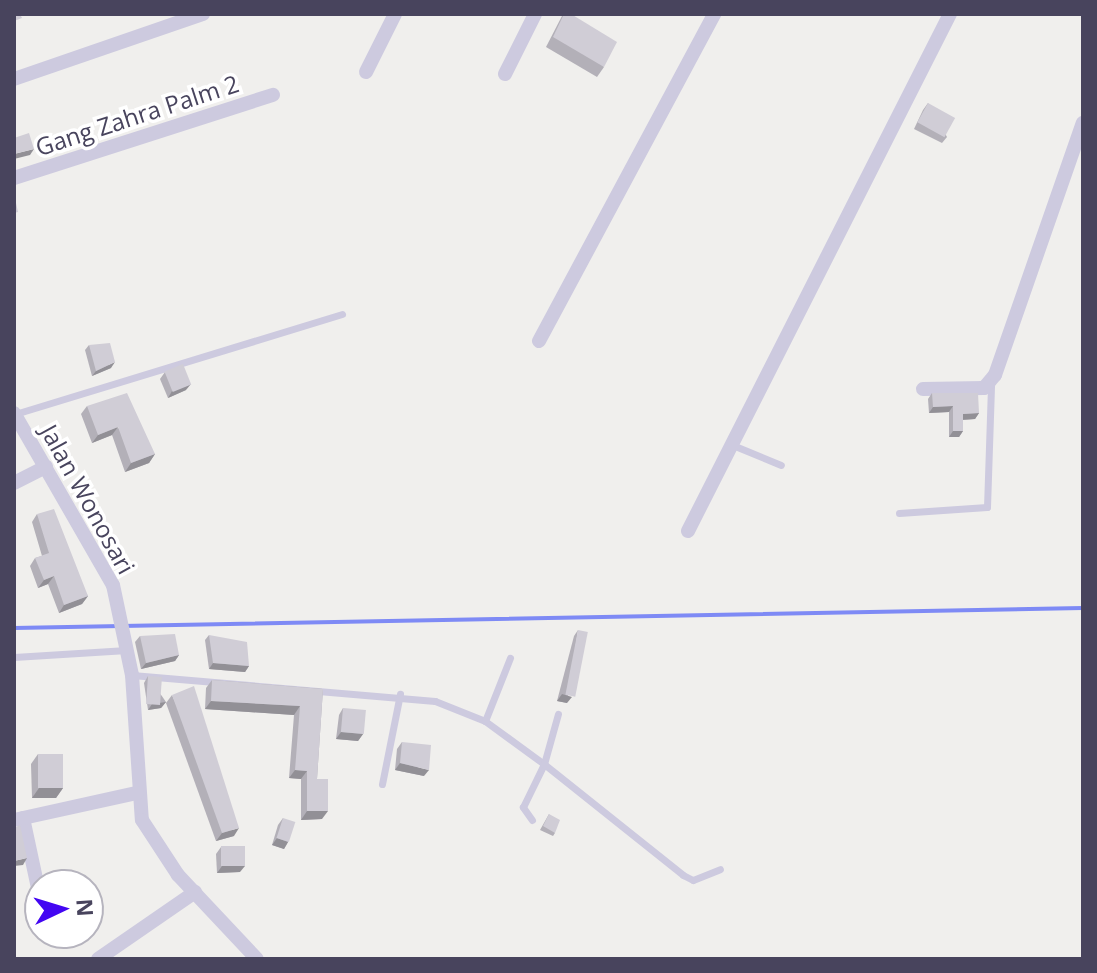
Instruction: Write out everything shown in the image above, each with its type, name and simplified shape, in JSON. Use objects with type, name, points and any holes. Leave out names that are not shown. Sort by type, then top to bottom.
[{"type":"street","points":[[14,79],[203,14]]},
{"type":"street","points":[[366,72],[395,14]]},
{"type":"street","points":[[505,74],[535,14]]},
{"type":"street","points":[[539,341],[714,14]]},
{"type":"street","points":[[688,531],[728,443],[950,14]]},
{"type":"street","name":"Gang Zahra Palm 2","points":[[14,178],[273,95]]},
{"type":"street","points":[[923,389],[990,382],[1083,123]]},
{"type":"street","name":"Jalan Wonosari","points":[[14,414],[102,562],[120,608],[132,675],[137,793],[156,847],[257,959]]},
{"type":"street","points":[[14,483],[46,467]]},
{"type":"street","points":[[32,869],[18,819],[137,793]]},
{"type":"street","points":[[98,959],[195,892]]},
{"type":"lane","points":[[14,414],[342,314]]},
{"type":"lane","points":[[899,513],[987,507],[990,382]]},
{"type":"lane","points":[[728,443],[781,465]]},
{"type":"lane","points":[[14,657],[127,647]]},
{"type":"lane","points":[[485,721],[510,658]]},
{"type":"lane","points":[[132,675],[400,694],[485,721],[683,875],[693,880],[720,869]]},
{"type":"lane","points":[[382,784],[400,694]]},
{"type":"lane","points":[[532,820],[523,807],[544,764],[558,714]]},
{"type":"building","points":[[564,14],[571,14],[617,42],[604,67],[553,37]]},
{"type":"building","points":[[928,103],[955,118],[944,137],[917,122]]},
{"type":"building","points":[[29,133],[34,149],[14,154],[14,138]]},
{"type":"building","points":[[110,343],[115,362],[96,371],[89,345]]},
{"type":"building","points":[[183,364],[191,384],[173,392],[164,371]]},
{"type":"building","points":[[127,393],[155,454],[131,463],[118,427],[98,435],[87,406]]},
{"type":"building","points":[[932,393],[978,393],[979,413],[963,414],[963,431],[953,431],[953,406],[933,407]]},
{"type":"building","points":[[54,509],[88,596],[64,605],[54,576],[44,580],[35,558],[49,553],[37,514]]},
{"type":"building","points":[[578,630],[588,632],[575,697],[565,695]]},
{"type":"building","points":[[175,634],[179,655],[146,663],[140,636]]},
{"type":"building","points":[[209,635],[247,642],[249,666],[213,663]]},
{"type":"building","points":[[148,676],[162,677],[160,705],[146,704]]},
{"type":"building","points":[[212,680],[323,689],[317,779],[328,779],[328,811],[307,811],[307,771],[295,770],[300,706],[211,701]]},
{"type":"building","points":[[194,686],[239,828],[222,833],[172,695]]},
{"type":"building","points":[[343,708],[366,710],[364,734],[341,732]]},
{"type":"building","points":[[402,742],[431,745],[429,770],[400,763]]},
{"type":"building","points":[[38,754],[63,754],[63,788],[38,788]]},
{"type":"building","points":[[549,814],[560,820],[555,833],[543,826]]},
{"type":"building","points":[[283,818],[295,822],[289,842],[277,838]]},
{"type":"building","points":[[20,825],[27,858],[14,861],[14,828]]},
{"type":"building","points":[[221,846],[245,846],[245,866],[221,866]]},
{"type":"waterway","points":[[14,628],[1083,608]]}]
